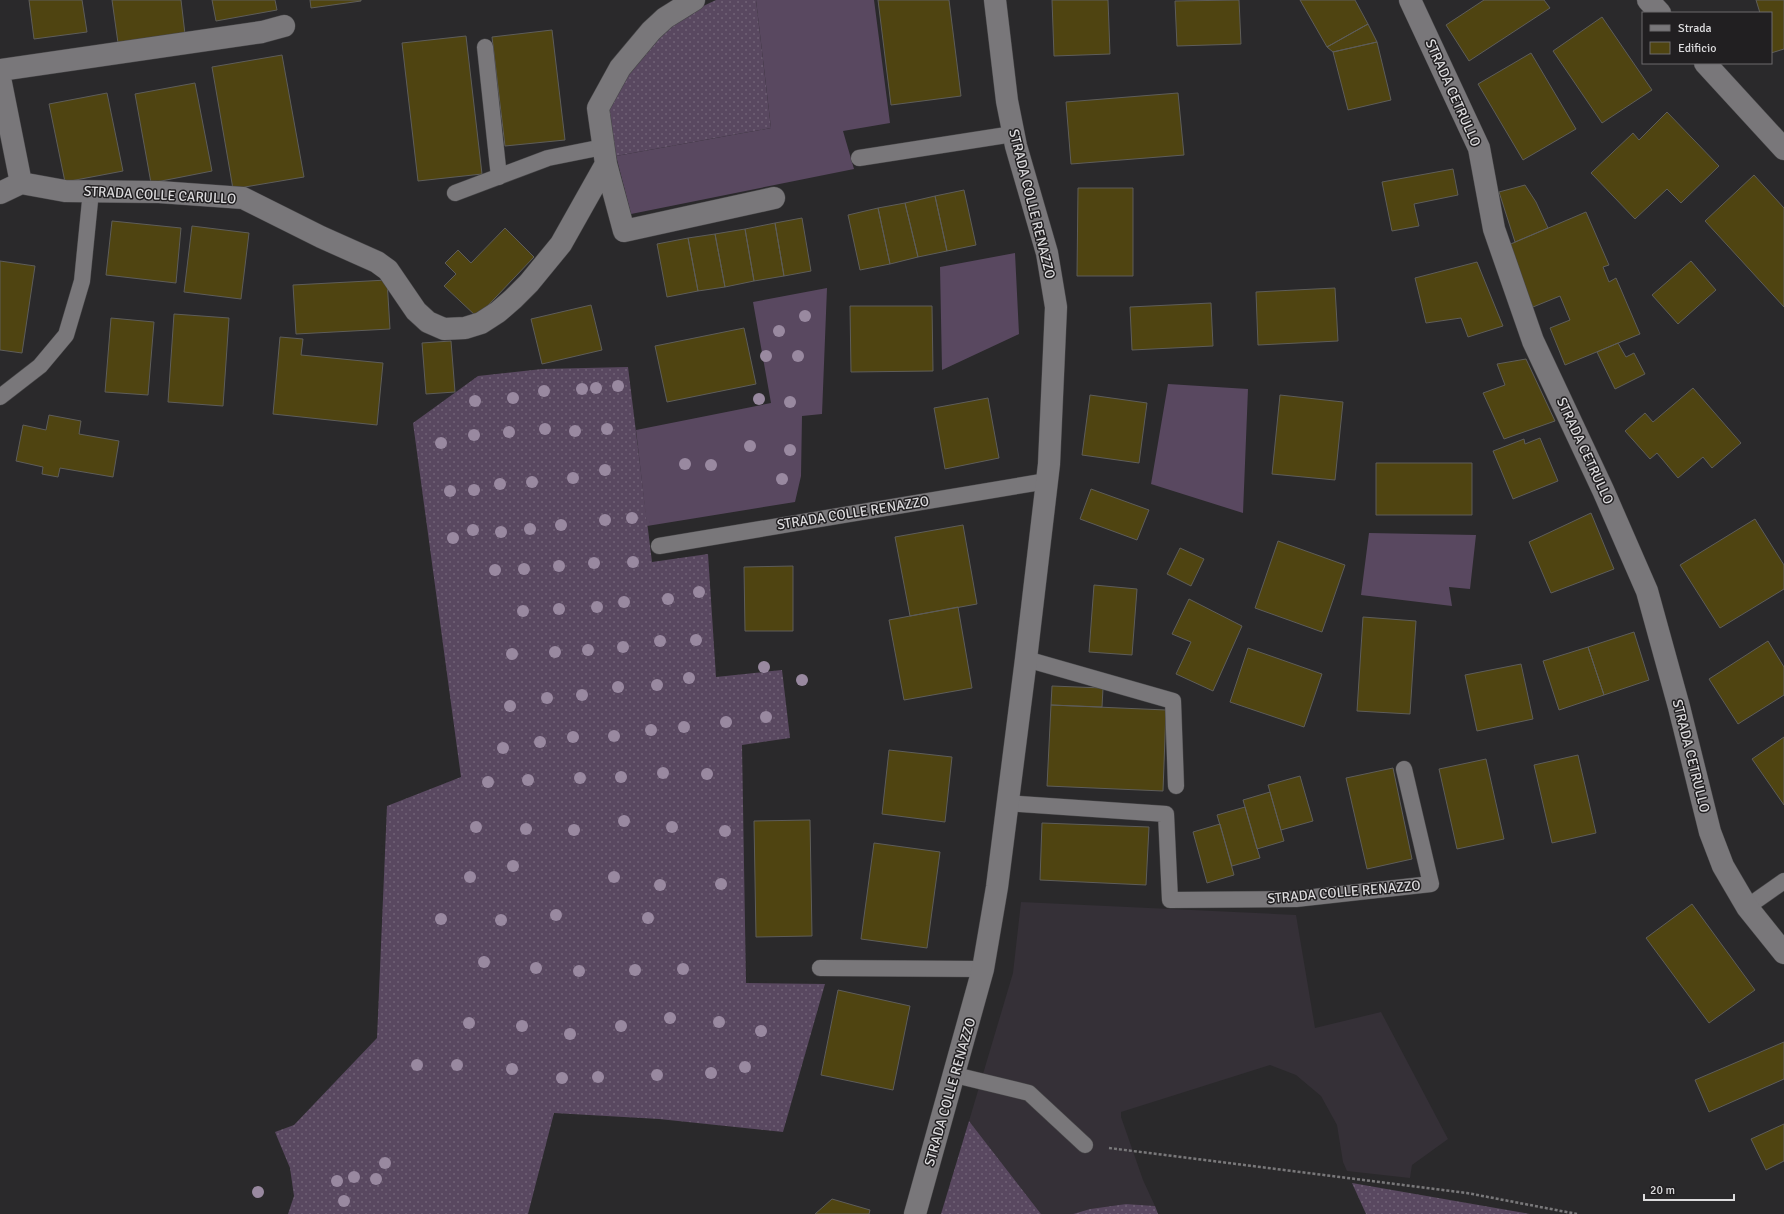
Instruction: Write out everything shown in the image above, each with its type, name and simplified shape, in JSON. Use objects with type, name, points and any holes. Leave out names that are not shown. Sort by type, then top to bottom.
[{"type":"street","points":[[694,0],[665,18],[651,31],[620,68],[598,108],[605,156],[624,231],[774,198]]},
{"type":"street","name":"STRADA COLLE RENAZZO","points":[[915,1214],[955,1075],[983,969],[997,887],[1006,803],[1026,659],[1047,482],[1056,308],[1046,253],[1030,200],[1007,101],[995,0]]},
{"type":"street","name":"STRADA CETRULLO","points":[[1410,0],[1479,148],[1494,229],[1533,341],[1603,490],[1647,590],[1679,707],[1710,832],[1723,866],[1747,907],[1784,953]]},
{"type":"street","points":[[1648,0],[1659,12]]},
{"type":"street","points":[[0,70],[262,32],[284,26]]},
{"type":"street","points":[[1706,64],[1784,149]]},
{"type":"street","points":[[0,78],[21,183],[0,193]]},
{"type":"street","name":"STRADA COLLE CARULLO","points":[[21,183],[65,191],[159,192],[243,198],[321,237],[377,262],[388,270],[416,311],[428,322],[444,329],[453,329],[466,328],[481,323],[498,312],[529,283],[561,244],[605,156]]},
{"type":"lane","points":[[485,47],[499,176]]},
{"type":"lane","points":[[859,158],[1014,134]]},
{"type":"lane","points":[[455,193],[548,158],[605,156]]},
{"type":"lane","points":[[0,397],[40,366],[66,335],[82,281],[91,191]]},
{"type":"lane","name":"STRADA COLLE RENAZZO","points":[[659,546],[1047,482]]},
{"type":"lane","points":[[1026,659],[1173,701],[1176,786]]},
{"type":"lane","name":"STRADA COLLE RENAZZO","points":[[1006,803],[1166,814],[1170,900],[1296,899],[1431,884],[1404,769]]},
{"type":"lane","points":[[1747,907],[1784,880]]},
{"type":"lane","points":[[820,968],[983,969]]},
{"type":"lane","points":[[955,1075],[1029,1094],[1085,1145]]},
{"type":"path","points":[[1085,1145],[1467,1193],[1577,1214]]},
{"type":"shaded area","points":[[716,0],[756,0],[771,128],[616,156],[608,105],[640,52],[680,17]]},
{"type":"shaded area","points":[[756,0],[874,0],[890,123],[843,131],[854,169],[631,214],[616,156],[771,128]]},
{"type":"shaded area","points":[[1015,253],[1019,334],[942,370],[940,267]]},
{"type":"shaded area","points":[[827,288],[822,414],[802,416],[801,476],[795,502],[647,526],[636,430],[771,403],[753,302]]},
{"type":"shaded area","points":[[628,367],[652,562],[708,554],[716,677],[782,670],[790,738],[742,745],[746,983],[825,984],[783,1132],[659,1119],[554,1113],[528,1214],[288,1214],[294,1196],[290,1168],[275,1132],[294,1125],[377,1038],[387,806],[461,777],[413,423],[478,376],[542,369]]},
{"type":"shaded area","points":[[1168,384],[1248,389],[1243,513],[1151,484]]},
{"type":"shaded area","points":[[1369,533],[1476,535],[1470,589],[1449,587],[1452,606],[1361,595]]},
{"type":"shaded area","points":[[1021,902],[1296,915],[1315,1028],[1381,1012],[1448,1139],[1412,1165],[1410,1178],[1347,1171],[1343,1162],[1337,1125],[1321,1096],[1296,1075],[1270,1065],[1121,1112],[1121,1117],[1143,1180],[1155,1206],[1126,1204],[1090,1209],[1073,1214],[1041,1214],[969,1121],[1013,973]]},
{"type":"shaded area","points":[[969,1121],[1041,1214],[941,1214]]},
{"type":"shaded area","points":[[1352,1183],[1530,1214],[1366,1214]]},
{"type":"shaded area","points":[[1126,1204],[1155,1206],[1158,1214],[1073,1214],[1090,1209]]},
{"type":"building","points":[[29,0],[82,0],[87,32],[34,39]]},
{"type":"building","points":[[112,0],[181,0],[185,34],[118,43]]},
{"type":"building","points":[[212,0],[275,0],[277,10],[216,21]]},
{"type":"building","points":[[310,0],[361,0],[361,1],[311,8]]},
{"type":"building","points":[[878,0],[949,0],[961,96],[891,105]]},
{"type":"building","points":[[1052,0],[1108,0],[1110,54],[1054,56]]},
{"type":"building","points":[[1239,0],[1241,44],[1177,46],[1175,1]]},
{"type":"building","points":[[1300,0],[1355,0],[1368,24],[1327,47]]},
{"type":"building","points":[[1484,0],[1544,0],[1550,8],[1469,61],[1446,25]]},
{"type":"building","points":[[1756,0],[1784,0],[1784,49],[1772,53],[1772,12],[1760,12]]},
{"type":"building","points":[[1602,17],[1652,90],[1602,123],[1553,51]]},
{"type":"building","points":[[1368,24],[1377,42],[1333,52],[1327,47]]},
{"type":"building","points":[[552,30],[565,140],[505,146],[492,37]]},
{"type":"building","points":[[466,36],[482,174],[418,181],[402,43]]},
{"type":"building","points":[[1377,42],[1391,100],[1348,110],[1333,52]]},
{"type":"building","points":[[1531,53],[1576,129],[1523,160],[1478,84]]},
{"type":"building","points":[[282,55],[304,177],[233,189],[212,67]]},
{"type":"building","points":[[195,83],[212,171],[151,183],[135,94]]},
{"type":"building","points":[[107,93],[123,171],[65,182],[49,104]]},
{"type":"building","points":[[1178,93],[1184,155],[1071,164],[1066,102]]},
{"type":"building","points":[[1667,112],[1719,166],[1681,203],[1667,189],[1635,219],[1591,173],[1633,133],[1639,140]]},
{"type":"building","points":[[1453,169],[1458,195],[1414,204],[1419,226],[1392,231],[1382,182]]},
{"type":"building","points":[[1754,175],[1784,208],[1784,307],[1705,221]]},
{"type":"building","points":[[1525,185],[1536,202],[1548,228],[1515,242],[1499,192]]},
{"type":"building","points":[[1078,188],[1133,188],[1133,276],[1077,276]]},
{"type":"building","points":[[964,190],[976,245],[947,251],[935,196]]},
{"type":"building","points":[[935,196],[947,251],[918,257],[905,203]]},
{"type":"building","points":[[905,203],[918,257],[890,264],[878,208]]},
{"type":"building","points":[[878,208],[890,264],[860,270],[848,215]]},
{"type":"building","points":[[1586,212],[1609,265],[1603,267],[1609,282],[1616,278],[1640,334],[1565,365],[1550,328],[1570,320],[1560,296],[1533,307],[1506,246]]},
{"type":"building","points":[[802,218],[811,271],[784,276],[775,223]]},
{"type":"building","points":[[112,221],[181,228],[176,283],[106,275]]},
{"type":"building","points":[[775,223],[784,276],[754,281],[745,229]]},
{"type":"building","points":[[192,226],[249,233],[241,299],[184,292]]},
{"type":"building","points":[[505,228],[534,257],[477,317],[444,286],[456,274],[445,263],[458,250],[471,263]]},
{"type":"building","points":[[745,229],[754,281],[725,287],[715,234]]},
{"type":"building","points":[[715,234],[725,287],[698,291],[688,238]]},
{"type":"building","points":[[688,238],[698,291],[667,297],[657,244]]},
{"type":"building","points":[[0,261],[35,266],[22,353],[0,350]]},
{"type":"building","points":[[1691,261],[1716,290],[1678,324],[1652,295]]},
{"type":"building","points":[[1477,262],[1503,326],[1468,337],[1461,318],[1426,323],[1415,278]]},
{"type":"building","points":[[387,280],[390,329],[296,334],[293,285]]},
{"type":"building","points":[[1335,288],[1338,341],[1258,345],[1256,292]]},
{"type":"building","points":[[1211,303],[1213,346],[1132,350],[1130,307]]},
{"type":"building","points":[[591,305],[602,350],[542,364],[531,319]]},
{"type":"building","points":[[850,306],[932,306],[933,371],[851,372]]},
{"type":"building","points":[[174,314],[229,318],[223,406],[168,402]]},
{"type":"building","points":[[111,318],[154,322],[148,395],[105,392]]},
{"type":"building","points":[[744,328],[756,384],[667,402],[655,346]]},
{"type":"building","points":[[280,337],[303,339],[301,355],[383,363],[377,425],[273,414]]},
{"type":"building","points":[[451,341],[455,392],[426,394],[422,343]]},
{"type":"building","points":[[1618,343],[1626,357],[1634,353],[1645,374],[1615,389],[1597,352]]},
{"type":"building","points":[[1526,359],[1555,421],[1504,439],[1483,393],[1505,385],[1497,364]]},
{"type":"building","points":[[1693,388],[1741,443],[1712,468],[1703,457],[1678,478],[1657,453],[1650,459],[1625,431],[1645,413],[1653,422]]},
{"type":"building","points":[[1090,395],[1147,403],[1139,463],[1082,455]]},
{"type":"building","points":[[1280,395],[1343,402],[1335,480],[1272,474]]},
{"type":"building","points":[[988,398],[999,458],[945,469],[934,408]]},
{"type":"building","points":[[49,415],[81,421],[79,434],[119,441],[113,477],[60,468],[58,477],[42,474],[43,467],[16,461],[23,425],[46,430]]},
{"type":"building","points":[[1540,438],[1558,481],[1513,499],[1493,451],[1524,439],[1525,444]]},
{"type":"building","points":[[1376,463],[1472,463],[1472,515],[1376,515]]},
{"type":"building","points":[[1091,489],[1149,510],[1137,540],[1080,519]]},
{"type":"building","points":[[1591,513],[1614,569],[1551,593],[1529,542]]},
{"type":"building","points":[[1755,519],[1784,565],[1784,589],[1720,628],[1680,565]]},
{"type":"building","points":[[963,525],[977,604],[910,616],[895,537]]},
{"type":"building","points":[[1278,541],[1345,565],[1322,632],[1255,608]]},
{"type":"building","points":[[1180,548],[1204,559],[1191,586],[1167,574]]},
{"type":"building","points":[[793,566],[793,631],[745,631],[744,567]]},
{"type":"building","points":[[1094,585],[1137,589],[1132,655],[1089,652]]},
{"type":"building","points":[[1189,599],[1242,626],[1213,691],[1176,674],[1191,642],[1172,634]]},
{"type":"building","points":[[958,607],[972,688],[904,700],[889,620]]},
{"type":"building","points":[[1363,617],[1416,621],[1410,714],[1357,711]]},
{"type":"building","points":[[1634,632],[1649,680],[1604,695],[1588,647]]},
{"type":"building","points":[[1768,641],[1784,667],[1784,695],[1738,724],[1709,679]]},
{"type":"building","points":[[1588,647],[1604,695],[1559,710],[1543,661]]},
{"type":"building","points":[[1248,648],[1322,674],[1304,727],[1230,702]]},
{"type":"building","points":[[1521,664],[1533,719],[1477,731],[1465,675]]},
{"type":"building","points":[[1052,686],[1103,688],[1102,707],[1051,705]]},
{"type":"building","points":[[1051,705],[1166,710],[1163,791],[1047,786]]},
{"type":"building","points":[[1784,737],[1784,805],[1752,759]]},
{"type":"building","points":[[889,750],[952,757],[945,822],[882,814]]},
{"type":"building","points":[[1578,755],[1596,833],[1552,843],[1534,765]]},
{"type":"building","points":[[1486,759],[1504,839],[1457,849],[1439,769]]},
{"type":"building","points":[[1393,768],[1412,859],[1367,869],[1346,778]]},
{"type":"building","points":[[1300,776],[1313,821],[1281,830],[1268,785]]},
{"type":"building","points":[[1270,792],[1284,841],[1257,849],[1243,800]]},
{"type":"building","points":[[1245,807],[1260,858],[1232,866],[1217,815]]},
{"type":"building","points":[[810,820],[812,936],[756,937],[754,821]]},
{"type":"building","points":[[1042,823],[1149,827],[1146,885],[1040,880]]},
{"type":"building","points":[[1220,824],[1234,875],[1207,883],[1193,832]]},
{"type":"building","points":[[874,843],[940,852],[927,948],[861,939]]},
{"type":"building","points":[[1692,904],[1755,990],[1709,1023],[1646,938]]},
{"type":"building","points":[[838,990],[910,1006],[893,1090],[821,1075]]},
{"type":"building","points":[[1784,1042],[1784,1079],[1709,1112],[1695,1080]]},
{"type":"building","points":[[1784,1124],[1784,1161],[1766,1170],[1751,1139]]},
{"type":"building","points":[[832,1199],[870,1210],[869,1214],[815,1214]]}]
